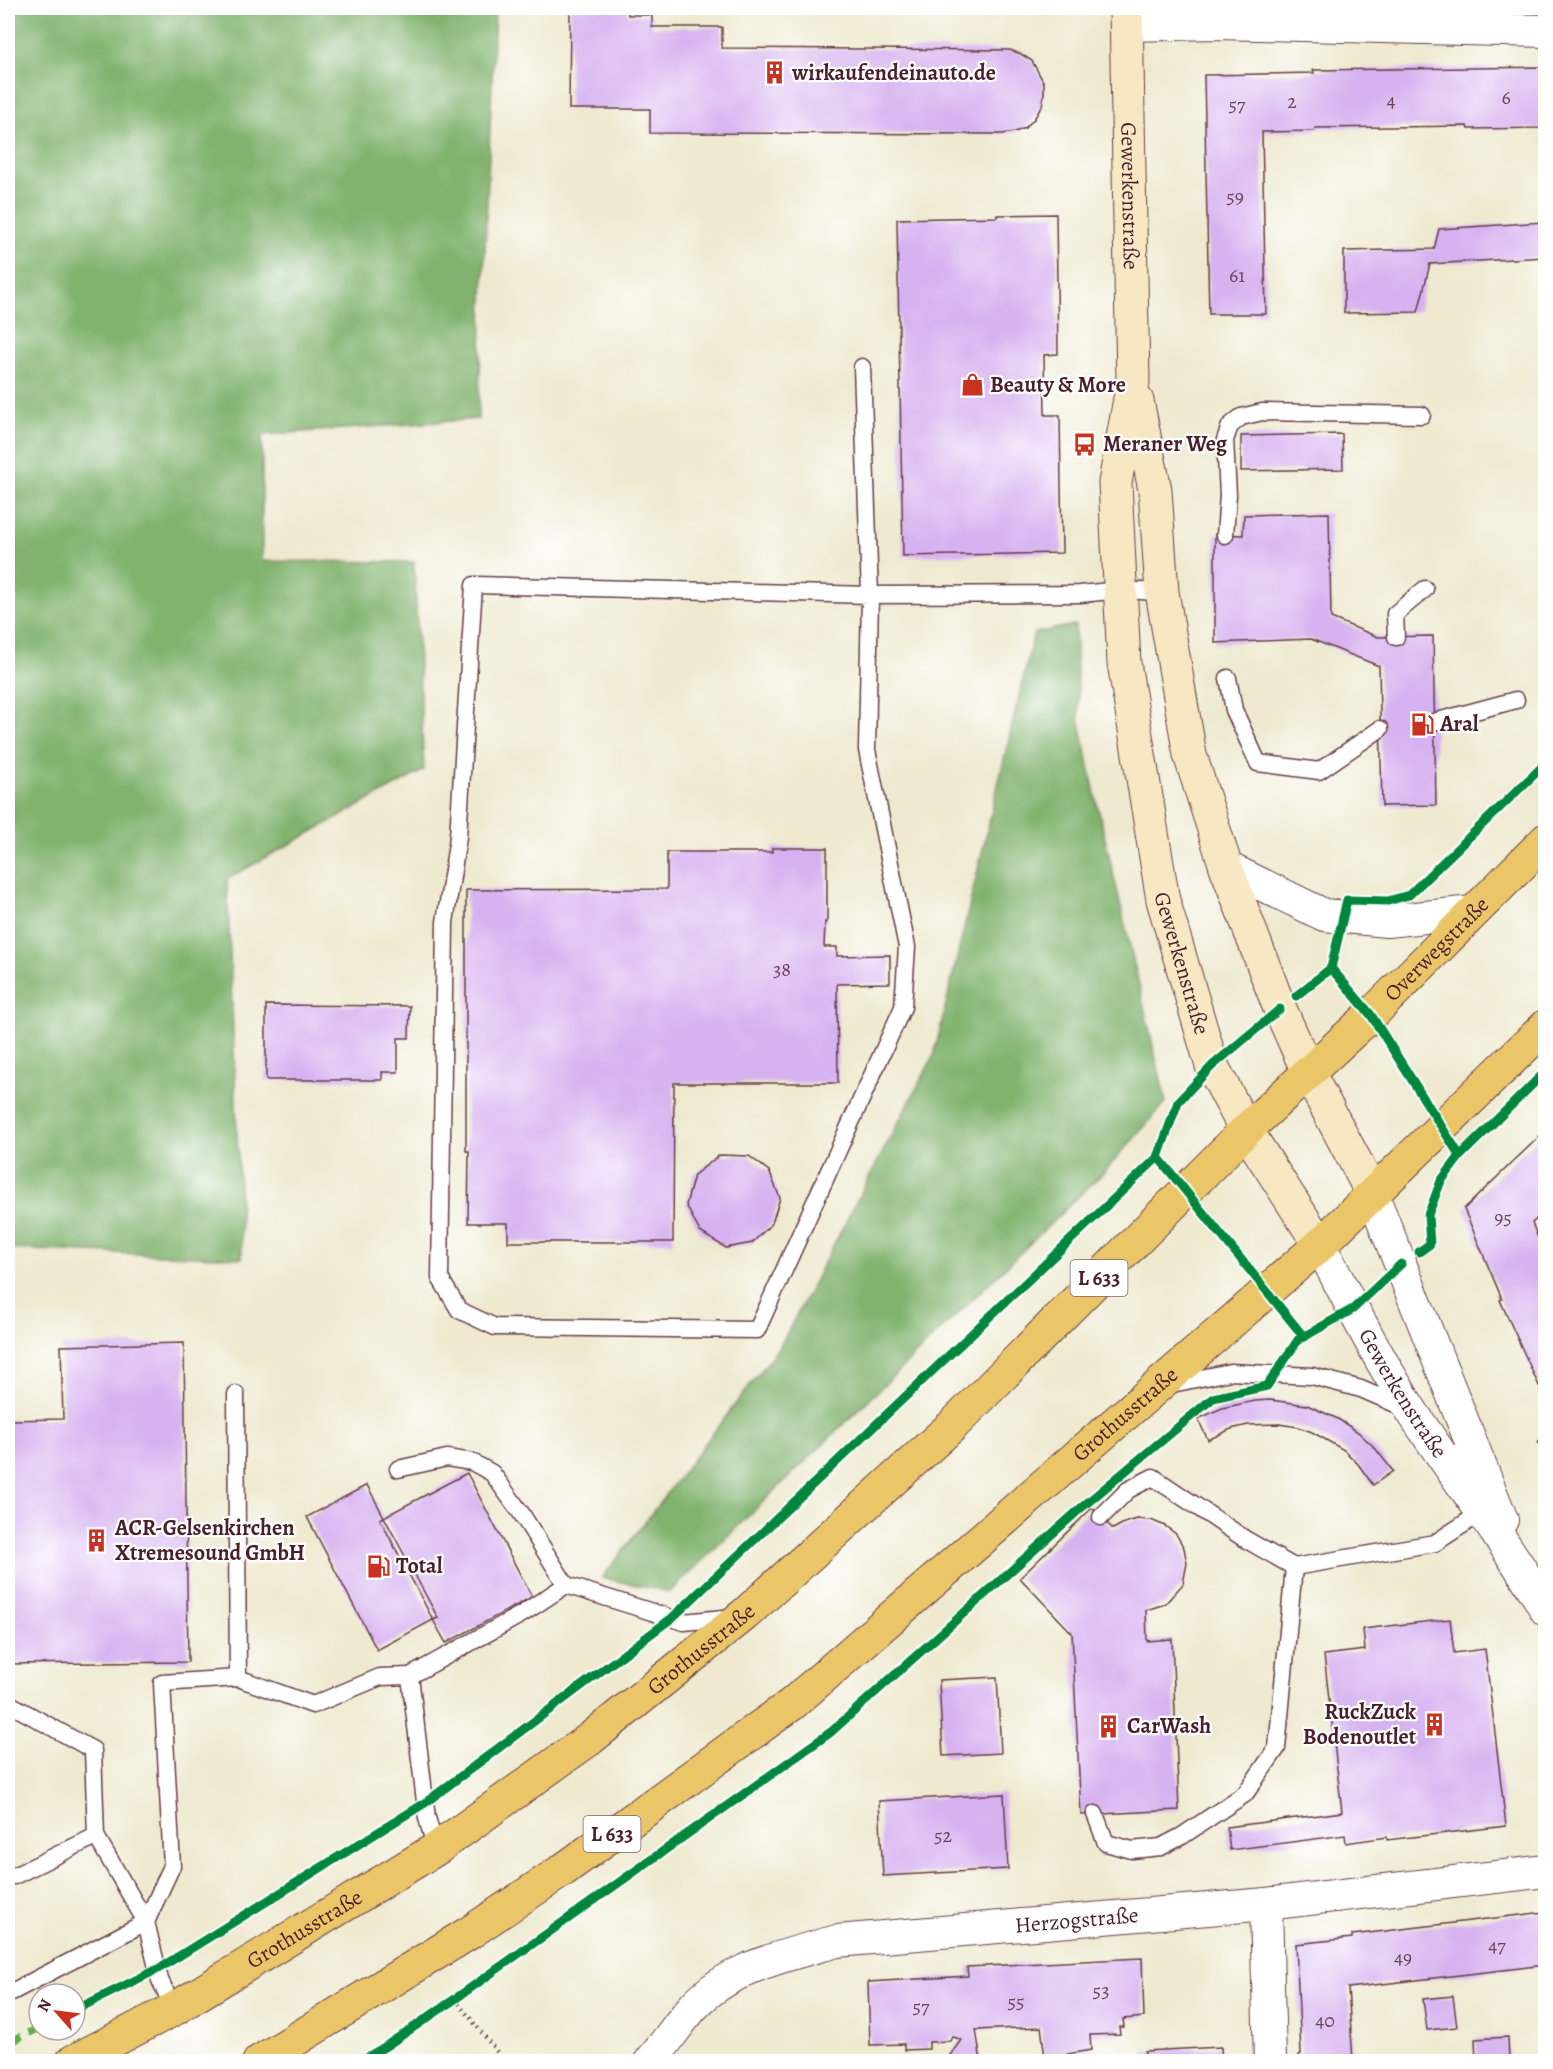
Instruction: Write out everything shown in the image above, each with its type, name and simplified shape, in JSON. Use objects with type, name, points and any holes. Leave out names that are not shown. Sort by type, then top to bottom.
[{"type":"main road","name":"Overwegstraße","points":[[1246,1130],[1309,1074],[1545,840]]},
{"type":"main road","name":"L 633","points":[[1320,1245],[1545,1026]]},
{"type":"main road","name":"Grothusstraße","points":[[72,2061],[174,2009],[436,1849],[591,1738],[744,1616],[952,1426],[1246,1130]]},
{"type":"main road","name":"Grothusstraße","points":[[259,2061],[470,1933],[792,1704],[1320,1245]]},
{"type":"street","points":[[1126,16],[1217,15],[1545,31]]},
{"type":"street","name":"Gewerkenstraße","points":[[1126,16],[1133,382],[1155,490],[1162,592],[1190,755],[1227,867],[1280,1009],[1309,1074],[1372,1193],[1522,1568]]},
{"type":"street","name":"Gewerkenstraße","points":[[1133,382],[1115,483],[1124,663],[1163,900],[1212,1066],[1246,1130],[1320,1245],[1353,1309],[1412,1412],[1522,1568],[1545,1610]]},
{"type":"street","points":[[1227,867],[1324,915],[1387,921],[1473,912]]},
{"type":"street","name":"Herzogstraße","points":[[650,2061],[694,2006],[720,1984],[769,1960],[837,1941],[1266,1904],[1545,1870]]},
{"type":"street","points":[[1266,1904],[1270,2061]]},
{"type":"lane","points":[[862,367],[870,596],[867,750],[907,947],[903,1007],[757,1330],[495,1327],[459,1310],[440,1278],[445,922],[458,837],[474,585],[870,596],[1080,594],[1120,590],[1162,592]]},
{"type":"lane","points":[[1225,535],[1228,495],[1225,440],[1230,426],[1241,417],[1262,412],[1422,415]]},
{"type":"lane","points":[[1396,637],[1395,614],[1425,589]]},
{"type":"lane","points":[[1228,678],[1234,710],[1258,763],[1319,771],[1380,729]]},
{"type":"lane","points":[[1434,723],[1516,700]]},
{"type":"lane","points":[[1154,1387],[1230,1372],[1312,1376],[1361,1389],[1412,1412]]},
{"type":"lane","points":[[236,1394],[238,1678]]},
{"type":"lane","points":[[398,1469],[447,1458],[472,1461],[492,1473],[521,1513],[566,1585],[684,1622],[744,1616]]},
{"type":"lane","points":[[1101,1517],[1128,1490],[1154,1477],[1245,1539],[1294,1567],[1435,1543],[1482,1512]]},
{"type":"lane","points":[[1095,1814],[1106,1844],[1132,1850],[1161,1847],[1182,1836],[1245,1794],[1277,1748],[1294,1567]]},
{"type":"lane","points":[[8,1994],[146,1922],[172,1866],[162,1683],[238,1678],[313,1706],[380,1677],[410,1676],[522,1614],[566,1585]]},
{"type":"lane","points":[[410,1676],[427,1818],[436,1849]]},
{"type":"lane","points":[[8,1703],[93,1750],[96,1836],[146,1922],[160,1980],[174,2009]]},
{"type":"lane","points":[[10,1873],[96,1836]]},
{"type":"path","points":[[454,1999],[505,2061]]},
{"type":"green space","points":[[8,8],[495,8],[478,419],[262,435],[262,561],[414,562],[424,770],[227,879],[242,1258],[8,1249]]},
{"type":"green space","points":[[1075,625],[1079,718],[1166,1102],[1106,1170],[670,1592],[602,1578],[780,1346],[934,1055],[1034,633]]},
{"type":"building","name":"wirkaufendeinauto.de","points":[[570,8],[628,8],[628,15],[652,15],[652,27],[722,27],[722,48],[1010,50],[1032,61],[1044,83],[1042,106],[1025,128],[1003,134],[650,133],[650,109],[569,109]]},
{"type":"building","points":[[1545,67],[1545,128],[1468,129],[1467,126],[1315,128],[1314,131],[1262,132],[1266,314],[1209,314],[1204,75],[1314,73],[1313,70]]},
{"type":"building","name":"Beauty & More","points":[[1056,214],[1058,354],[1044,355],[1045,415],[1060,415],[1062,553],[903,556],[897,219]]},
{"type":"building","points":[[1545,222],[1545,257],[1430,264],[1418,312],[1344,313],[1344,251],[1434,249],[1439,229]]},
{"type":"building","points":[[1342,434],[1343,469],[1241,471],[1241,436]]},
{"type":"building","points":[[1329,513],[1331,618],[1378,637],[1433,636],[1436,805],[1382,806],[1379,666],[1311,639],[1215,643],[1215,534],[1243,535],[1244,515]]},
{"type":"building","points":[[772,848],[827,848],[827,922],[825,922],[824,947],[837,947],[837,956],[890,955],[890,983],[837,984],[838,1083],[674,1083],[673,1242],[508,1242],[508,1223],[468,1223],[466,890],[667,889],[667,852],[772,852]]},
{"type":"building","points":[[266,1005],[410,1006],[409,1038],[398,1038],[398,1072],[382,1072],[382,1080],[266,1080]]},
{"type":"building","points":[[1545,1131],[1545,1211],[1532,1223],[1545,1255],[1545,1383],[1539,1386],[1500,1300],[1502,1299],[1464,1209]]},
{"type":"building","points":[[720,1155],[749,1156],[769,1171],[780,1198],[772,1223],[752,1243],[726,1248],[700,1232],[686,1205],[694,1175]]},
{"type":"building","name":"ACR-Gelsenkirchen Xtremesound GmbH","points":[[184,1343],[188,1662],[8,1664],[8,1420],[63,1419],[61,1346]]},
{"type":"building","points":[[1270,1400],[1307,1405],[1338,1419],[1358,1432],[1375,1448],[1393,1471],[1373,1485],[1358,1464],[1344,1450],[1312,1432],[1279,1424],[1248,1425],[1231,1429],[1208,1440],[1198,1419],[1222,1408]]},
{"type":"building","points":[[1545,1439],[1545,1459],[1538,1442]]},
{"type":"building","points":[[467,1473],[532,1597],[446,1643],[433,1620],[438,1618],[384,1517]]},
{"type":"building","points":[[367,1485],[384,1517],[380,1519],[433,1620],[377,1650],[307,1517]]},
{"type":"building","name":"CarWash","points":[[1092,1508],[1113,1529],[1137,1519],[1151,1520],[1165,1526],[1176,1534],[1184,1548],[1187,1563],[1183,1584],[1165,1604],[1146,1610],[1147,1641],[1172,1639],[1179,1810],[1081,1815],[1072,1633],[1020,1578]]},
{"type":"building","name":"RuckZuck Bodenoutlet","points":[[1450,1619],[1454,1653],[1485,1649],[1506,1826],[1346,1843],[1345,1835],[1230,1850],[1227,1827],[1342,1812],[1324,1655],[1365,1650],[1363,1629]]},
{"type":"building","points":[[997,1677],[1001,1753],[943,1756],[939,1680]]},
{"type":"building","points":[[1004,1794],[1008,1869],[883,1876],[879,1801]]},
{"type":"building","points":[[1545,1912],[1545,1965],[1348,1988],[1353,2061],[1300,2061],[1296,1944]]},
{"type":"building","points":[[1142,1958],[1144,2017],[1123,2019],[1124,2027],[1119,2027],[1120,2034],[1090,2035],[1091,2050],[1067,2054],[1068,2061],[1050,2061],[1049,2057],[1045,2057],[1041,2027],[976,2030],[981,2061],[948,2061],[961,2040],[952,2036],[950,2041],[929,2042],[929,2049],[904,2050],[904,2044],[870,2045],[868,1982],[968,1976],[967,1967]]},
{"type":"building","points":[[1453,1996],[1457,2027],[1427,2030],[1423,1999]]},
{"type":"building","points":[[1508,2037],[1509,2061],[1476,2061],[1475,2039]]},
{"type":"building","points":[[1221,2047],[1222,2061],[1146,2061],[1145,2051]]},
{"type":"marked path","points":[[8,2043],[27,2034]]},
{"type":"cycle path","points":[[1331,968],[1347,900],[1388,901],[1409,895],[1546,763]]},
{"type":"cycle path","points":[[1296,996],[1331,968],[1371,1015],[1460,1156],[1441,1181],[1428,1215],[1430,1244],[1419,1252]]},
{"type":"cycle path","points":[[87,2004],[158,1969],[425,1803],[672,1618],[1158,1157],[1178,1102],[1212,1066],[1280,1009]]},
{"type":"cycle path","points":[[1460,1156],[1546,1071]]},
{"type":"cycle path","points":[[1158,1157],[1304,1337]]},
{"type":"cycle path","points":[[359,2062],[455,1999],[831,1732],[1081,1508],[1213,1398],[1267,1386],[1298,1340],[1353,1309],[1401,1264]]},
{"type":"place","name":"wirkaufendeinauto.de","points":[[774,73]]},
{"type":"place","name":"Beauty & More","points":[[972,385]]},
{"type":"place","name":"Meraner Weg","points":[[1085,444]]},
{"type":"place","name":"Aral","points":[[1422,724]]},
{"type":"place","name":"ACR-Gelsenkirchen Xtremesound GmbH","points":[[97,1541]]},
{"type":"place","name":"Total","points":[[378,1566]]},
{"type":"place","name":"RuckZuck Bodenoutlet","points":[[1434,1725]]},
{"type":"place","name":"CarWash","points":[[1109,1726]]}]
